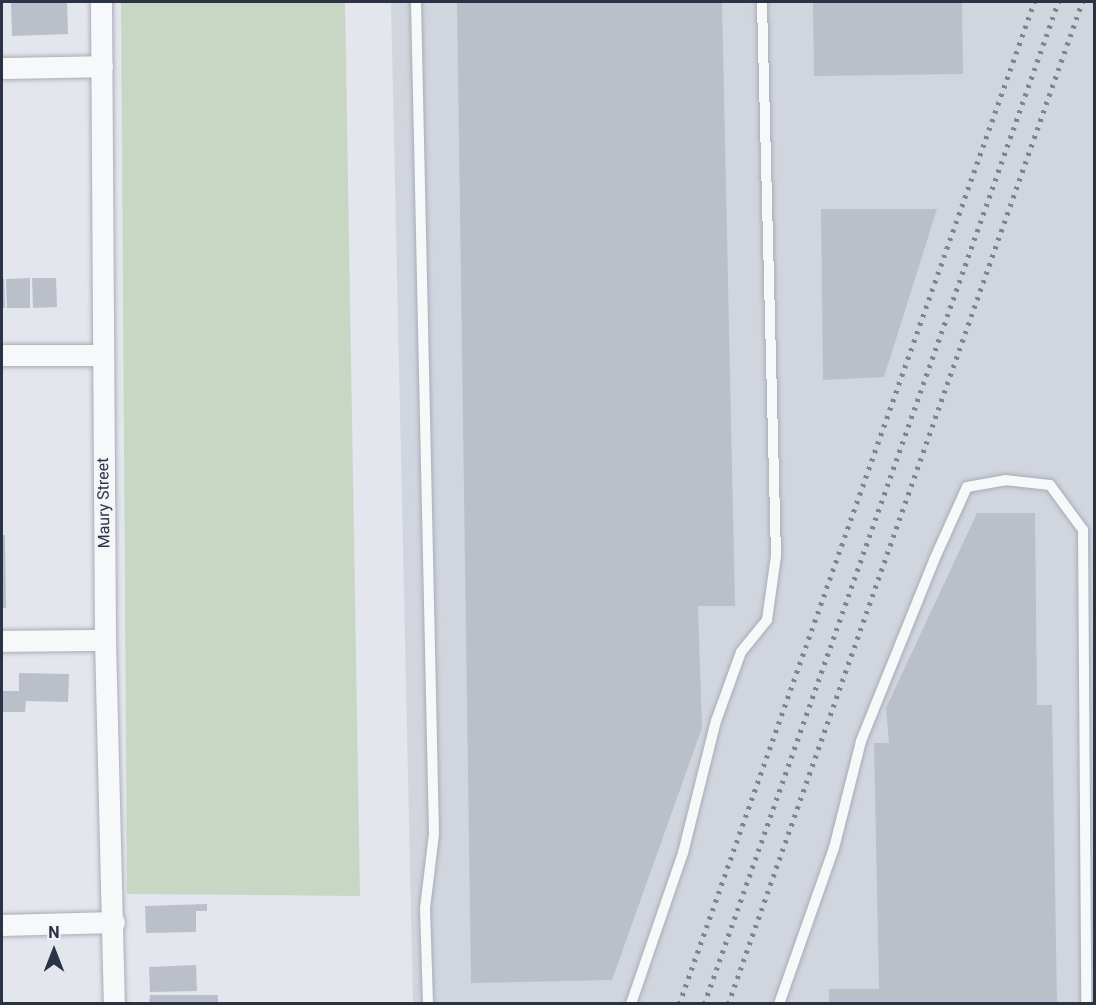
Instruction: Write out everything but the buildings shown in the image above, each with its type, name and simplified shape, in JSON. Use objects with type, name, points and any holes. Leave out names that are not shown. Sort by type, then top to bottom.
[{"type":"street","name":"Maury Street","points":[[101,2],[105,640],[114,922],[114,1004]]},
{"type":"street","points":[[2,68],[102,66]]},
{"type":"street","points":[[2,356],[102,355]]},
{"type":"street","points":[[2,641],[105,640]]},
{"type":"street","points":[[2,925],[114,922]]},
{"type":"lane","points":[[416,2],[434,834],[425,908],[428,1004]]},
{"type":"lane","points":[[631,1004],[683,854],[716,721],[741,652],[767,620],[774,567],[762,2]]},
{"type":"lane","points":[[779,1004],[834,848],[861,741],[934,560],[967,488],[1005,480],[1050,485],[1083,530],[1086,1004]]},
{"type":"shaded area","points":[[391,2],[1094,2],[1094,1003],[413,1003]]},
{"type":"green space","points":[[121,2],[345,2],[360,896],[127,894]]},
{"type":"railway","points":[[679,1004],[1034,2]]},
{"type":"railway","points":[[704,1004],[1058,2]]},
{"type":"railway","points":[[728,1004],[1082,2]]}]
